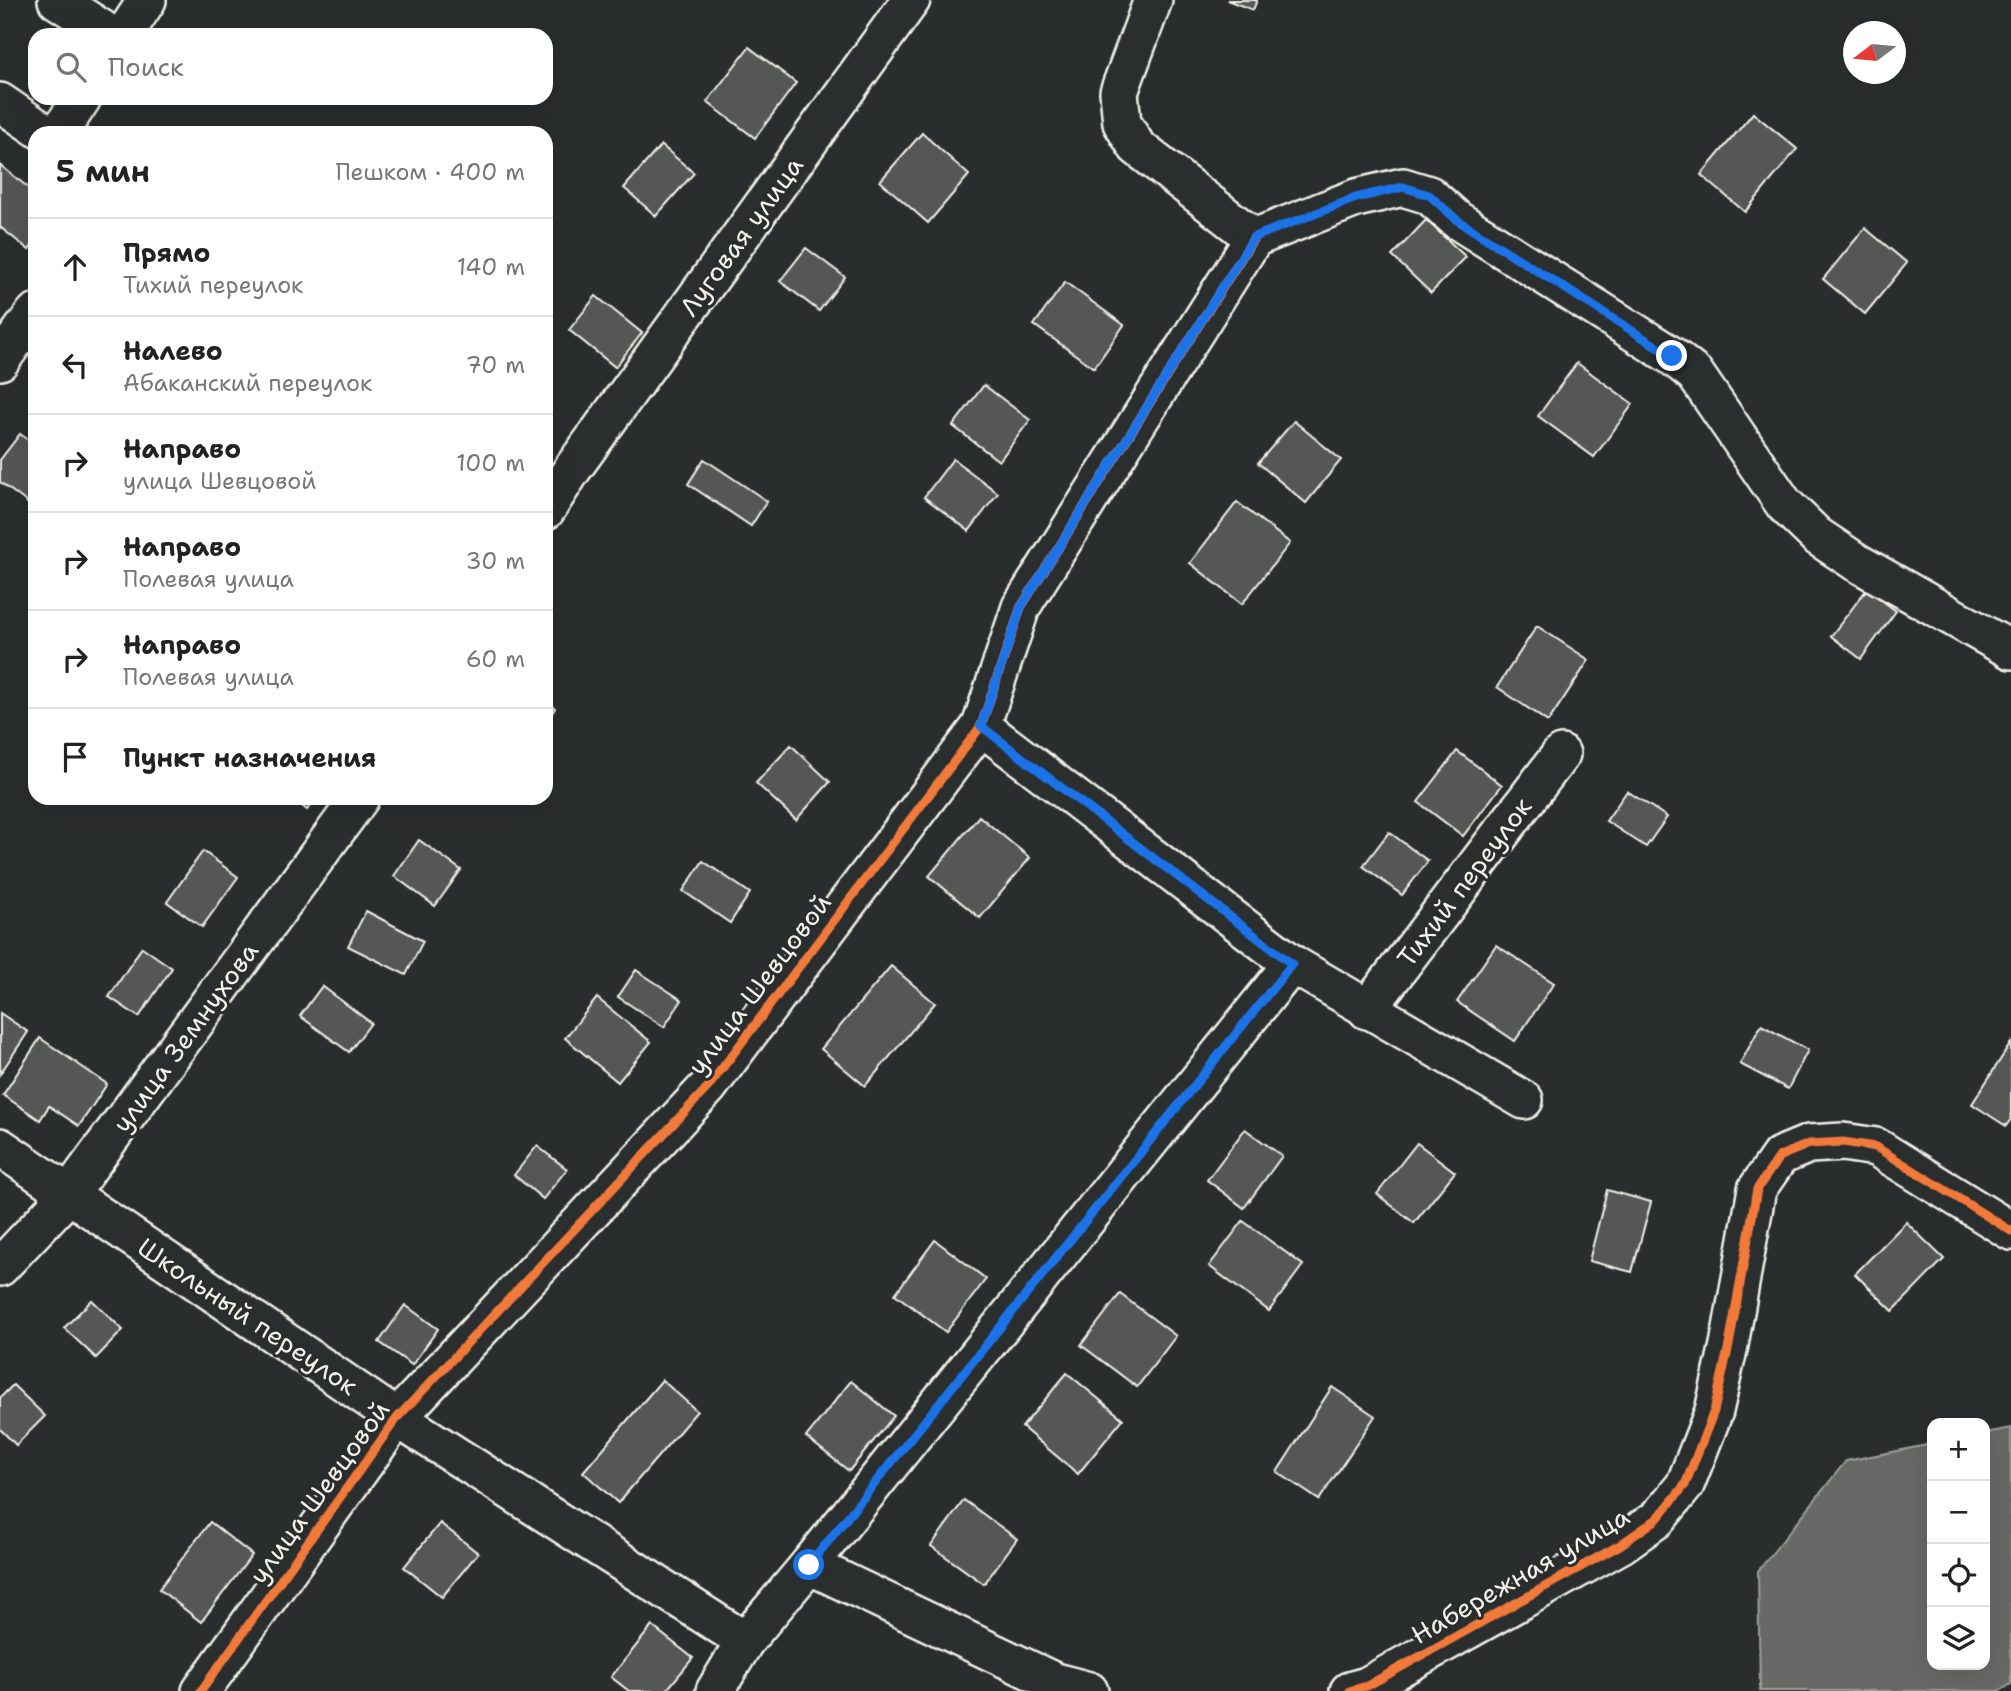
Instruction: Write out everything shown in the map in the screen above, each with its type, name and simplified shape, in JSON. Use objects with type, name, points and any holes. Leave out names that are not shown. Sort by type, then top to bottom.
[{"type":"street","points":[[57,0],[100,28]]},
{"type":"street","points":[[129,28],[147,0]]},
{"type":"street","name":"Луговая улица","points":[[559,462],[911,0]]},
{"type":"street","points":[[1153,0],[1119,92],[1122,123],[1137,147],[1254,237],[1356,198],[1403,187],[1429,195],[1457,220],[1672,356],[1695,374],[1784,504],[1817,536],[1856,562],[2011,650]]},
{"type":"street","points":[[0,102],[35,126]]},
{"type":"street","points":[[64,126],[77,105]]},
{"type":"street","name":"улица Шевцовой","points":[[201,1691],[397,1418],[708,1087],[981,726],[1021,607],[1254,237]]},
{"type":"street","points":[[0,361],[28,323]]},
{"type":"street","points":[[553,484],[559,462]]},
{"type":"street","points":[[981,726],[1292,964],[1524,1100]]},
{"type":"street","name":"Тихий переулок","points":[[1367,1010],[1561,754]]},
{"type":"street","name":"улица Земнухова","points":[[0,1267],[69,1194],[355,805]]},
{"type":"street","points":[[715,1691],[745,1641],[1292,964]]},
{"type":"street","name":"Набережная улица","points":[[1349,1691],[1367,1686],[1620,1545],[1657,1519],[1685,1485],[1714,1411],[1729,1345],[1757,1189],[1780,1156],[1809,1144],[1843,1142],[1876,1147],[2011,1231]]},
{"type":"street","name":"Школьный переулок","points":[[0,1147],[397,1418],[745,1641]]},
{"type":"street","points":[[809,1565],[1055,1682],[1089,1691]]},
{"type":"shaded area","points":[[2011,1428],[2011,1684],[2000,1691],[1760,1691],[1758,1571],[1846,1461],[1927,1445],[1927,1670],[1990,1670],[1990,1432]]},
{"type":"building","points":[[1227,0],[1257,0],[1253,10]]},
{"type":"building","points":[[749,47],[796,83],[755,138],[707,102]]},
{"type":"building","points":[[1753,113],[1797,149],[1745,212],[1701,175]]},
{"type":"building","points":[[922,133],[969,175],[928,223],[880,181]]},
{"type":"building","points":[[661,145],[694,173],[656,216],[624,188]]},
{"type":"building","points":[[0,165],[28,187],[28,249],[0,227]]},
{"type":"building","points":[[1426,220],[1466,257],[1431,293],[1392,256]]},
{"type":"building","points":[[1865,228],[1907,263],[1865,314],[1823,279]]},
{"type":"building","points":[[806,248],[845,277],[819,311],[780,281]]},
{"type":"building","points":[[1065,282],[1124,325],[1094,368],[1034,325]]},
{"type":"building","points":[[596,296],[642,333],[615,367],[569,330]]},
{"type":"building","points":[[1577,363],[1633,404],[1594,457],[1538,416]]},
{"type":"building","points":[[984,385],[1030,420],[999,461],[953,426]]},
{"type":"building","points":[[1294,421],[1341,460],[1306,503],[1258,463]]},
{"type":"building","points":[[20,434],[28,440],[28,503],[0,482],[0,460]]},
{"type":"building","points":[[704,459],[767,501],[751,526],[688,484]]},
{"type":"building","points":[[953,459],[998,493],[969,531],[924,497]]},
{"type":"building","points":[[1237,502],[1290,543],[1242,604],[1190,563]]},
{"type":"building","points":[[1867,589],[1896,611],[1861,659],[1831,636]]},
{"type":"building","points":[[1537,626],[1589,660],[1548,722],[1497,687]]},
{"type":"building","points":[[791,745],[830,782],[796,820],[756,783]]},
{"type":"building","points":[[1457,751],[1502,785],[1463,836],[1418,802]]},
{"type":"building","points":[[1627,791],[1667,817],[1646,847],[1606,821]]},
{"type":"building","points":[[979,816],[1030,858],[980,918],[929,876]]},
{"type":"building","points":[[1389,832],[1428,861],[1402,895],[1363,866]]},
{"type":"building","points":[[419,840],[461,870],[435,906],[394,876]]},
{"type":"building","points":[[203,851],[238,877],[202,927],[167,902]]},
{"type":"building","points":[[703,861],[750,893],[730,923],[683,891]]},
{"type":"building","points":[[366,911],[423,941],[406,975],[348,946]]},
{"type":"building","points":[[1496,945],[1554,983],[1515,1041],[1457,1002]]},
{"type":"building","points":[[142,947],[172,968],[139,1017],[109,997]]},
{"type":"building","points":[[891,966],[935,1003],[865,1086],[821,1049]]},
{"type":"building","points":[[636,970],[682,1000],[664,1027],[618,997]]},
{"type":"building","points":[[322,986],[371,1023],[349,1052],[300,1016]]},
{"type":"building","points":[[597,998],[651,1042],[618,1082],[565,1038]]},
{"type":"building","points":[[0,1013],[28,1032],[0,1074]]},
{"type":"building","points":[[1761,1025],[1808,1050],[1788,1089],[1740,1064]]},
{"type":"building","points":[[40,1038],[107,1084],[79,1126],[49,1106],[40,1120],[3,1095]]},
{"type":"building","points":[[2011,1043],[2011,1119],[2006,1126],[1972,1104]]},
{"type":"building","points":[[1245,1129],[1282,1156],[1244,1208],[1207,1180]]},
{"type":"building","points":[[1417,1143],[1455,1172],[1414,1223],[1377,1194]]},
{"type":"building","points":[[537,1146],[567,1169],[543,1199],[514,1175]]},
{"type":"building","points":[[1607,1190],[1651,1202],[1632,1272],[1589,1261]]},
{"type":"building","points":[[1243,1221],[1303,1265],[1269,1311],[1209,1266]]},
{"type":"building","points":[[1906,1222],[1944,1259],[1893,1311],[1855,1274]]},
{"type":"building","points":[[935,1240],[986,1279],[946,1332],[895,1294]]},
{"type":"building","points":[[1120,1294],[1176,1336],[1137,1387],[1081,1345]]},
{"type":"building","points":[[92,1300],[123,1330],[96,1358],[64,1328]]},
{"type":"building","points":[[405,1305],[438,1329],[412,1365],[379,1342]]},
{"type":"building","points":[[1067,1373],[1123,1419],[1078,1474],[1022,1427]]},
{"type":"building","points":[[662,1380],[697,1411],[618,1503],[583,1472]]},
{"type":"building","points":[[851,1381],[894,1416],[849,1471],[806,1437]]},
{"type":"building","points":[[13,1385],[45,1416],[16,1445],[0,1429],[0,1398]]},
{"type":"building","points":[[1332,1387],[1375,1416],[1319,1500],[1277,1472]]},
{"type":"building","points":[[964,1500],[1017,1539],[984,1584],[931,1546]]},
{"type":"building","points":[[210,1522],[252,1555],[201,1622],[159,1589]]},
{"type":"building","points":[[440,1523],[478,1553],[442,1597],[404,1567]]},
{"type":"building","points":[[652,1626],[693,1658],[666,1691],[629,1691],[611,1677]]},
{"type":"cycle path","points":[[201,1691],[397,1418],[708,1087],[981,726],[1021,607],[1254,238]]},
{"type":"cycle path","points":[[1349,1691],[1367,1686],[1620,1545],[1657,1519],[1685,1485],[1714,1411],[1729,1345],[1757,1189],[1780,1156],[1809,1144],[1843,1142],[1876,1147],[2011,1231]]},
{"type":"route","points":[[809,1565],[1292,964],[981,726],[1021,607],[1254,237],[1356,198],[1403,187],[1429,195],[1457,220],[1672,356]]}]
